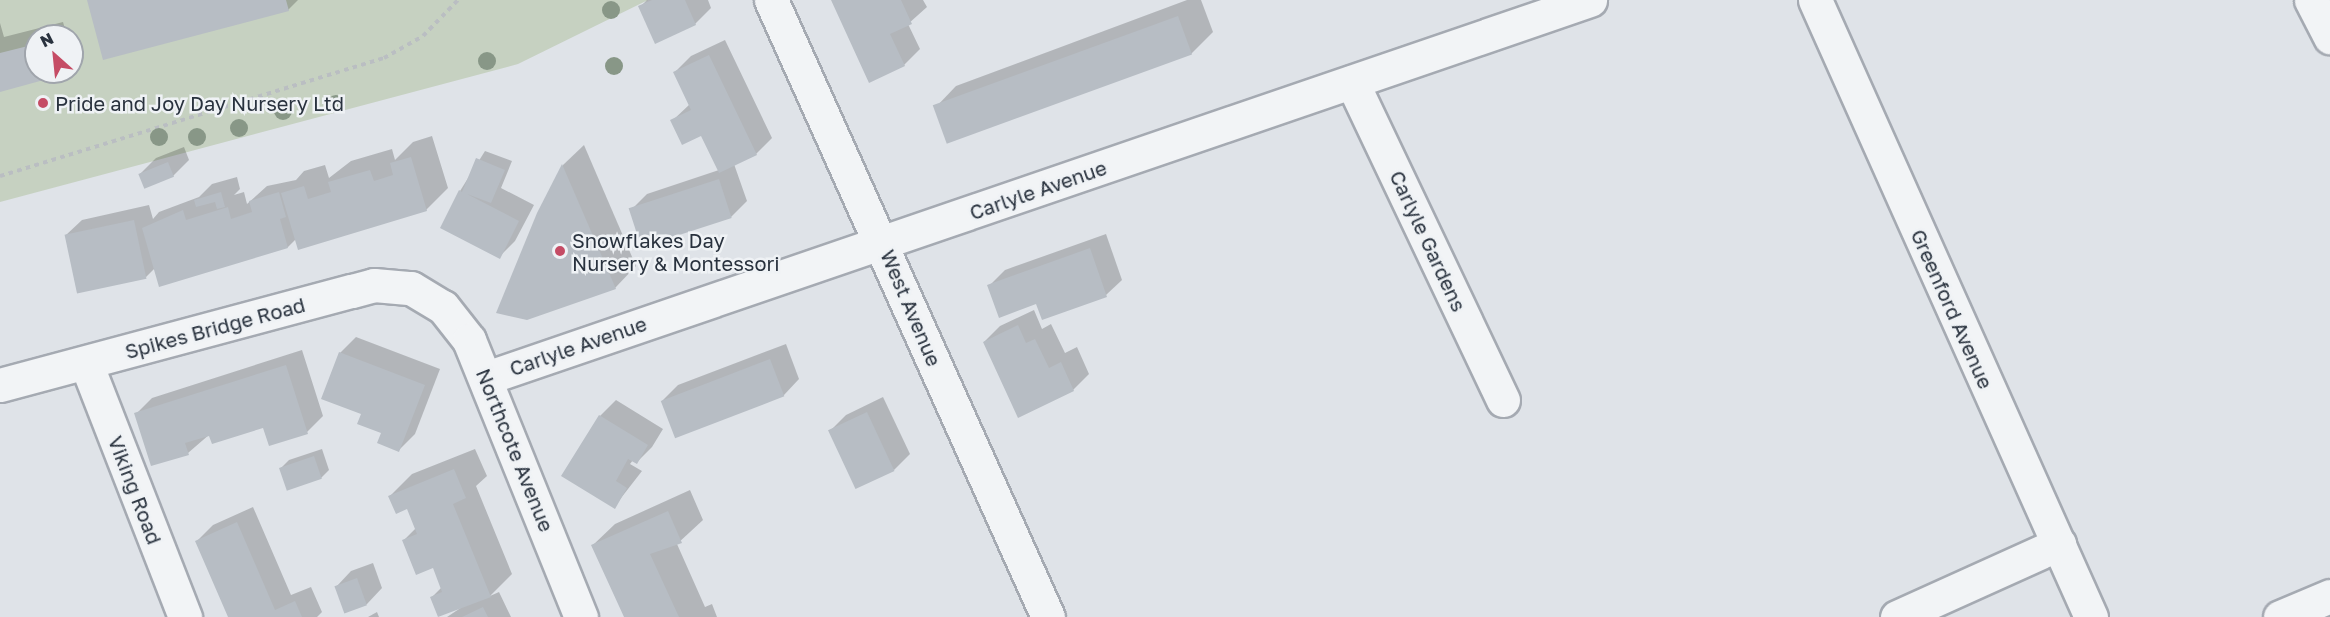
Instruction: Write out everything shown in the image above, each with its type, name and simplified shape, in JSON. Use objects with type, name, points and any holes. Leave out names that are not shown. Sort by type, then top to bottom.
[{"type":"street","name":"West Avenue","points":[[771,0],[883,242],[1048,617]]},
{"type":"street","name":"Carlyle Avenue","points":[[486,378],[1590,0]]},
{"type":"street","name":"Greenford Avenue","points":[[1815,0],[2091,617]]},
{"type":"street","points":[[2311,0],[2330,37]]},
{"type":"street","name":"Carlyle Gardens","points":[[1352,82],[1503,400]]},
{"type":"street","name":"Spikes Bridge Road","points":[[0,386],[374,285],[403,286],[430,296]]},
{"type":"street","name":"Northcote Avenue","points":[[430,296],[456,319],[486,378],[581,617]]},
{"type":"street","name":"Viking Road","points":[[86,363],[185,617]]},
{"type":"street","points":[[1897,617],[2059,544]]},
{"type":"street","points":[[2280,617],[2330,596]]},
{"type":"path","points":[[0,176],[384,58],[423,36],[458,0]]},
{"type":"green space","points":[[0,0],[648,0],[518,64],[0,202]]},
{"type":"building","points":[[87,0],[286,0],[289,11],[103,60]]},
{"type":"building","points":[[652,0],[685,0],[696,25],[655,44],[638,6]]},
{"type":"building","points":[[831,0],[901,0],[912,24],[890,34],[905,66],[869,83]]},
{"type":"building","points":[[1178,16],[1192,55],[947,144],[933,105]]},
{"type":"building","points":[[24,47],[24,84],[29,84],[0,92],[0,53]]},
{"type":"building","points":[[709,55],[757,155],[719,173],[701,136],[682,145],[670,120],[691,110],[673,72]]},
{"type":"building","points":[[411,157],[427,211],[298,250],[281,193],[304,186],[308,199],[331,192],[328,182],[370,170],[374,181],[393,175],[390,163]]},
{"type":"building","points":[[476,158],[505,170],[491,203],[467,194],[519,221],[500,259],[440,228],[459,190],[462,192]]},
{"type":"building","points":[[168,162],[174,177],[144,189],[138,174]]},
{"type":"building","name":"Snowflakes Day Nursery & Montessori","points":[[562,164],[616,289],[527,320],[496,313],[537,213]]},
{"type":"building","points":[[719,179],[732,218],[641,247],[629,208]]},
{"type":"building","points":[[221,192],[225,207],[217,209],[215,202],[196,207],[194,200]]},
{"type":"building","points":[[279,192],[286,217],[280,219],[288,248],[159,287],[142,228],[183,210],[186,220],[228,207],[231,219],[252,212],[249,201]]},
{"type":"building","points":[[134,220],[146,279],[77,293],[65,235]]},
{"type":"building","points":[[1090,248],[1107,297],[1042,320],[1036,304],[999,318],[987,285]]},
{"type":"building","points":[[1018,325],[1026,343],[1035,339],[1049,368],[1061,362],[1074,391],[1018,418],[983,342]]},
{"type":"building","points":[[339,352],[425,385],[399,452],[377,443],[381,433],[357,424],[361,414],[321,399]]},
{"type":"building","points":[[770,359],[784,396],[675,438],[661,401]]},
{"type":"building","points":[[286,365],[308,434],[269,446],[263,428],[212,444],[209,436],[185,443],[189,455],[151,466],[134,413]]},
{"type":"building","points":[[867,412],[894,471],[855,489],[828,430]]},
{"type":"building","points":[[599,415],[648,445],[637,464],[628,459],[616,481],[627,488],[615,509],[561,476]]},
{"type":"building","points":[[314,456],[322,479],[287,491],[279,468]]},
{"type":"building","points":[[454,469],[466,498],[453,504],[491,597],[438,617],[430,597],[442,592],[433,568],[416,575],[402,540],[417,534],[407,509],[396,514],[388,496]]},
{"type":"building","points":[[668,511],[682,543],[650,554],[679,617],[624,617],[591,545]]},
{"type":"building","points":[[237,522],[275,610],[295,601],[302,617],[228,617],[195,541]]},
{"type":"building","points":[[357,578],[367,605],[344,613],[334,586]]},
{"type":"building","points":[[483,607],[488,617],[462,617]]},
{"type":"place","name":"Pride and Joy Day Nursery Ltd","points":[[43,103]]},
{"type":"place","name":"Snowflakes Day Nursery & Montessori","points":[[560,251]]}]
